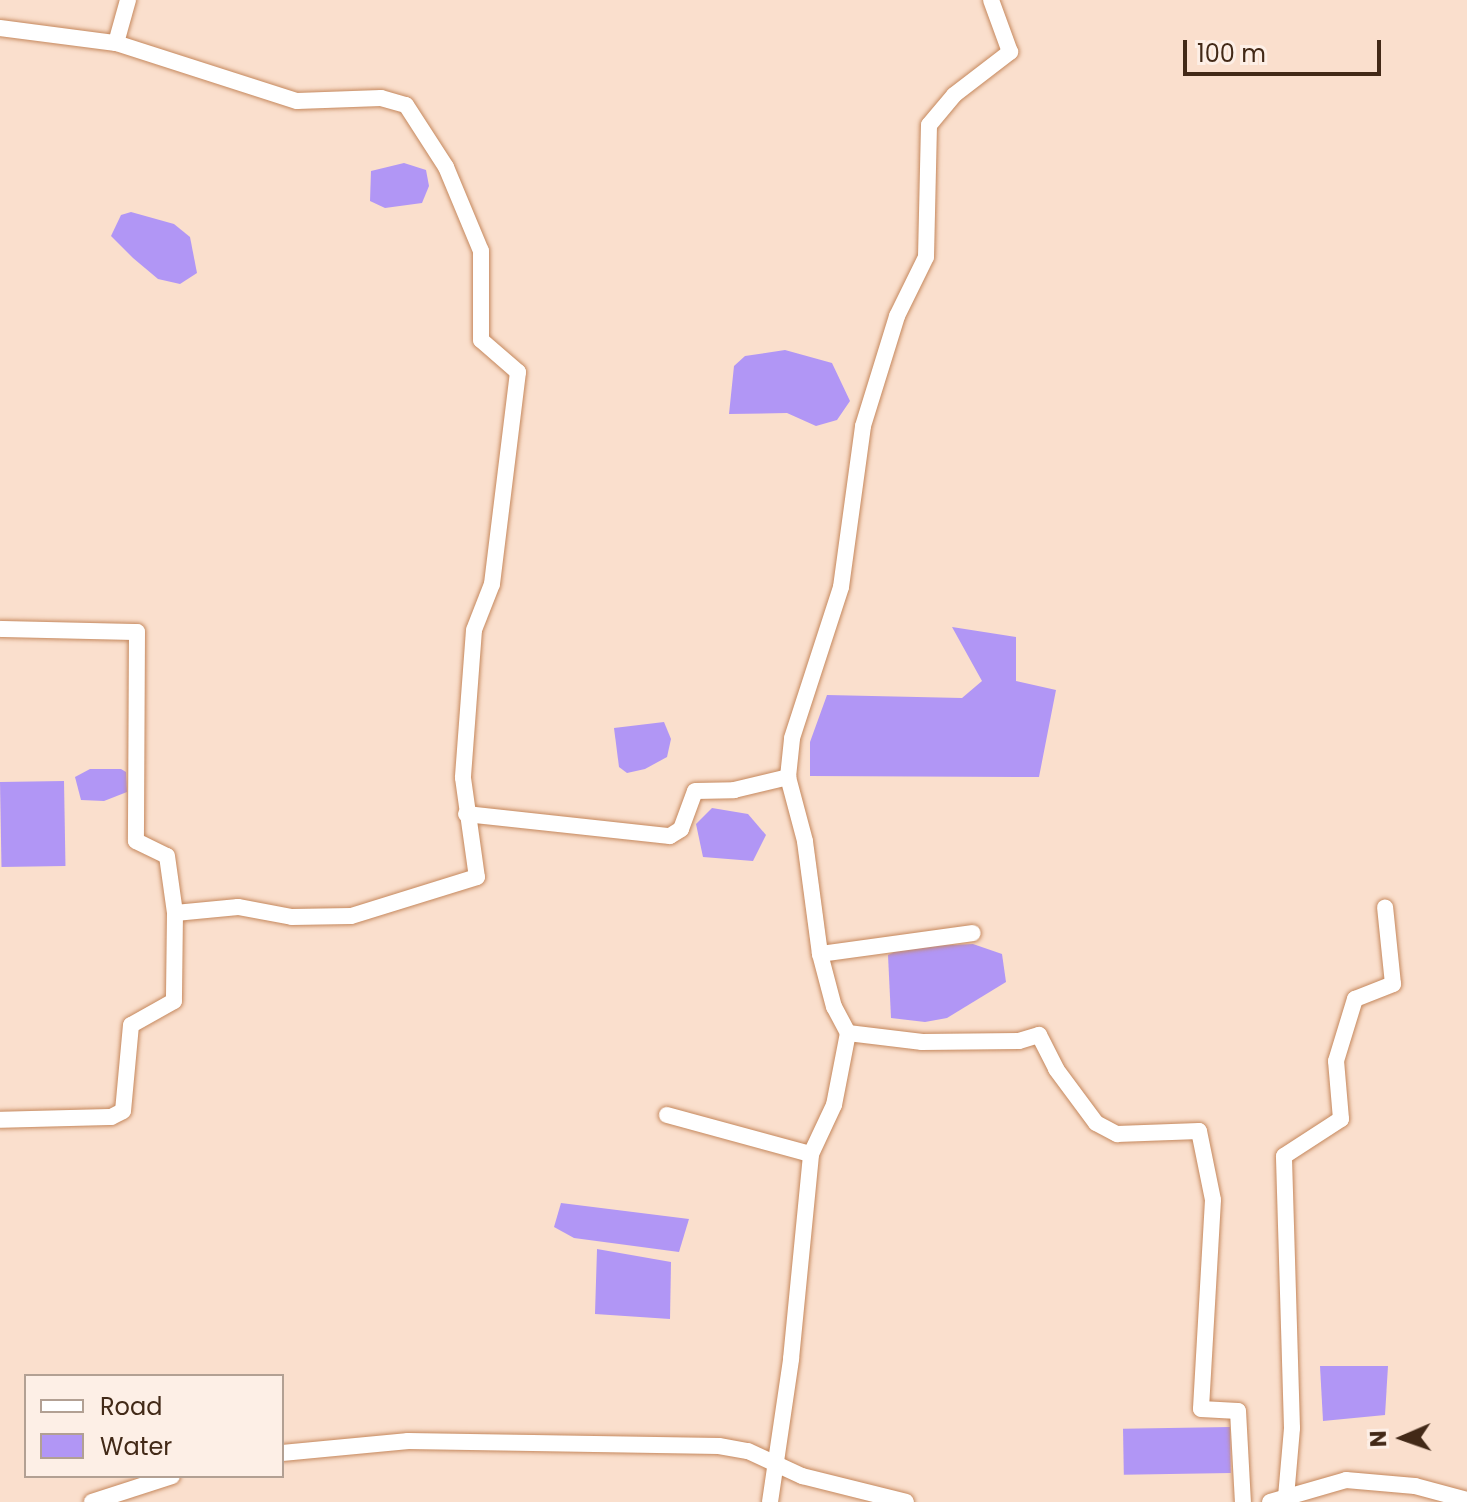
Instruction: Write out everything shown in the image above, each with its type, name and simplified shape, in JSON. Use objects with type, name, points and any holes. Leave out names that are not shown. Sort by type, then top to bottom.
[{"type":"street","points":[[116,43],[128,0]]},
{"type":"street","points":[[770,1502],[791,1359],[800,1232],[811,1154],[834,1105],[848,1033],[834,1007],[820,954],[805,841],[788,777],[792,738],[841,587],[863,426],[897,316],[926,257],[929,125],[954,95],[1010,52],[991,0]]},
{"type":"street","points":[[0,28],[116,43],[297,101],[381,98],[406,105],[446,167],[481,251],[481,340],[518,372],[492,584],[474,630],[463,778],[474,881],[351,916],[292,917],[238,907],[175,913]]},
{"type":"street","points":[[0,629],[137,632],[136,841],[167,856],[175,913],[174,1001],[131,1025],[123,1111],[111,1117],[0,1120]]},
{"type":"street","points":[[466,814],[670,836],[681,829],[695,791],[734,790],[788,777]]},
{"type":"street","points":[[1385,907],[1393,984],[1355,999],[1336,1061],[1341,1119],[1284,1156],[1292,1428],[1278,1500],[1346,1480],[1415,1486],[1467,1500]]},
{"type":"street","points":[[820,954],[973,933]]},
{"type":"street","points":[[848,1033],[922,1042],[1019,1041],[1039,1035],[1056,1069],[1096,1123],[1117,1134],[1199,1131],[1213,1200],[1201,1409],[1238,1411],[1243,1502]]},
{"type":"street","points":[[667,1115],[811,1154]]},
{"type":"street","points":[[284,1453],[408,1441],[719,1446],[748,1451],[774,1465],[906,1502]]},
{"type":"street","points":[[92,1502],[166,1478]]},
{"type":"water","points":[[404,163],[426,170],[429,186],[422,203],[385,208],[370,201],[371,171]]},
{"type":"water","points":[[131,212],[174,224],[190,237],[197,273],[180,284],[158,279],[133,258],[111,236],[121,215]]},
{"type":"water","points":[[785,350],[832,363],[850,401],[837,420],[816,426],[787,413],[729,414],[734,366],[745,356]]},
{"type":"water","points":[[952,627],[1016,637],[1016,681],[1056,690],[1039,777],[810,776],[810,742],[827,695],[962,698],[982,681]]},
{"type":"water","points":[[664,722],[671,739],[667,757],[645,769],[627,773],[619,767],[614,728]]},
{"type":"water","points":[[90,769],[121,769],[126,772],[127,792],[104,801],[81,800],[75,777]]},
{"type":"water","points":[[64,781],[65,866],[1,867],[0,782]]},
{"type":"water","points":[[712,808],[748,814],[766,835],[753,861],[703,857],[696,824]]},
{"type":"water","points":[[973,944],[1002,954],[1006,982],[947,1018],[925,1022],[891,1018],[888,955],[904,947]]},
{"type":"water","points":[[561,1203],[689,1219],[679,1252],[574,1238],[554,1227]]},
{"type":"water","points":[[597,1249],[671,1262],[670,1319],[595,1314]]},
{"type":"water","points":[[1320,1366],[1388,1366],[1385,1415],[1323,1421]]},
{"type":"water","points":[[1230,1427],[1231,1473],[1124,1475],[1123,1429]]}]
